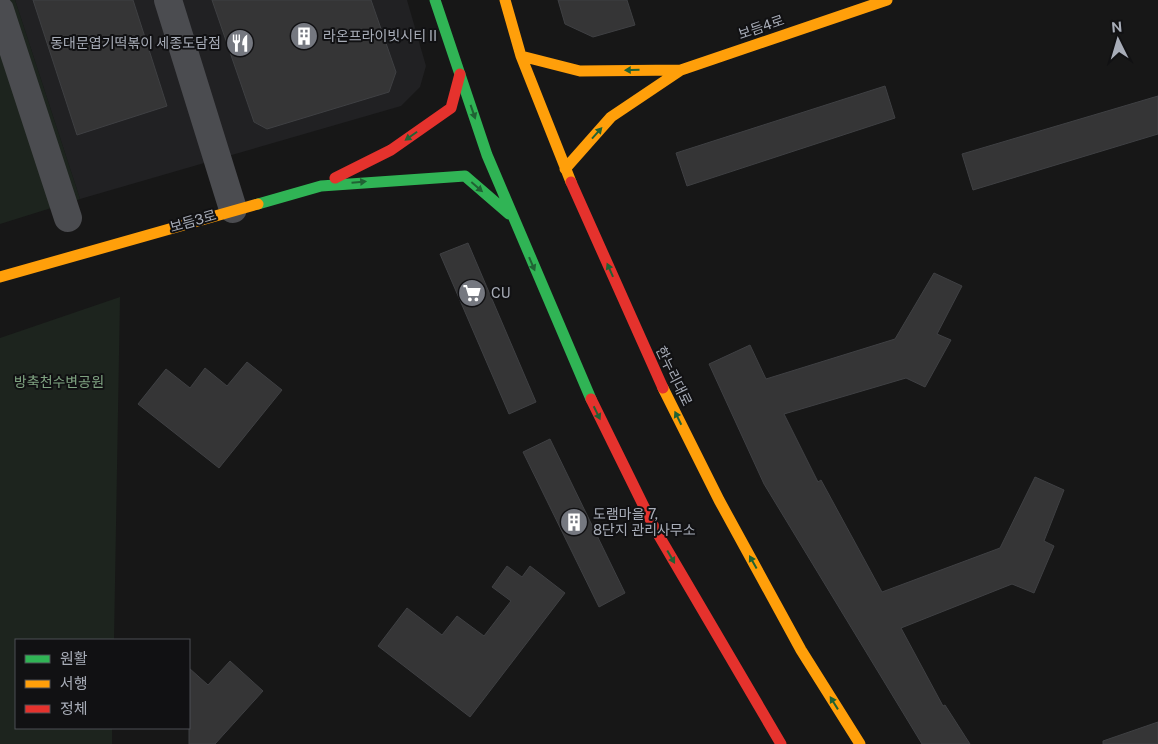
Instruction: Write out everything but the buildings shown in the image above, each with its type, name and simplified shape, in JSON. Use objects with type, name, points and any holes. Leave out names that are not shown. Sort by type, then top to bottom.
[{"type":"street","name":"보듬3로","points":[[0,277],[233,209],[168,0]]},
{"type":"street","points":[[435,0],[487,154],[590,397],[655,529],[781,744]]},
{"type":"street","name":"한누리대로","points":[[505,0],[521,56],[565,169],[654,371],[719,500],[801,650],[860,744]]},
{"type":"street","name":"보듬4로","points":[[681,70],[888,0]]},
{"type":"street","points":[[0,10],[68,218]]},
{"type":"street","points":[[521,56],[580,71],[681,70]]},
{"type":"street","points":[[565,169],[611,117],[681,70]]},
{"type":"street","points":[[321,186],[391,150],[451,108],[460,74]]},
{"type":"street","points":[[233,209],[321,186],[397,179],[465,176],[513,218]]},
{"type":"shaded area","points":[[15,0],[407,0],[426,66],[420,87],[401,106],[80,199]]},
{"type":"green space","points":[[0,0],[15,0],[80,199],[0,224]]},
{"type":"green space","name":"방축천수변공원","points":[[120,297],[114,639],[15,639],[15,729],[112,729],[112,744],[0,744],[0,338]]},
{"type":"traffic: fast","points":[[435,0],[487,155],[591,399]]},
{"type":"traffic: fast","points":[[258,204],[321,186],[465,176],[509,214]]},
{"type":"traffic: slow","points":[[505,0],[521,56],[571,182]]},
{"type":"traffic: slow","points":[[565,169],[611,117],[681,70],[887,0]]},
{"type":"traffic: slow","points":[[521,56],[580,71],[681,70]]},
{"type":"traffic: slow","points":[[0,277],[258,204]]},
{"type":"traffic: slow","points":[[663,388],[719,500],[801,650],[860,744]]},
{"type":"traffic: jam","points":[[335,178],[391,150],[451,108],[460,74]]},
{"type":"traffic: jam","points":[[571,182],[663,388]]},
{"type":"traffic: jam","points":[[591,399],[655,529],[781,744]]},
{"type":"place","name":"라온프라이빗시티Ⅱ","points":[[304,36]]},
{"type":"place","name":"동대문엽기떡볶이 세종도담점","points":[[240,43]]},
{"type":"place","name":"CU","points":[[472,293]]},
{"type":"place","name":"도램마을 7, 8단지 관리사무소","points":[[574,522]]}]
